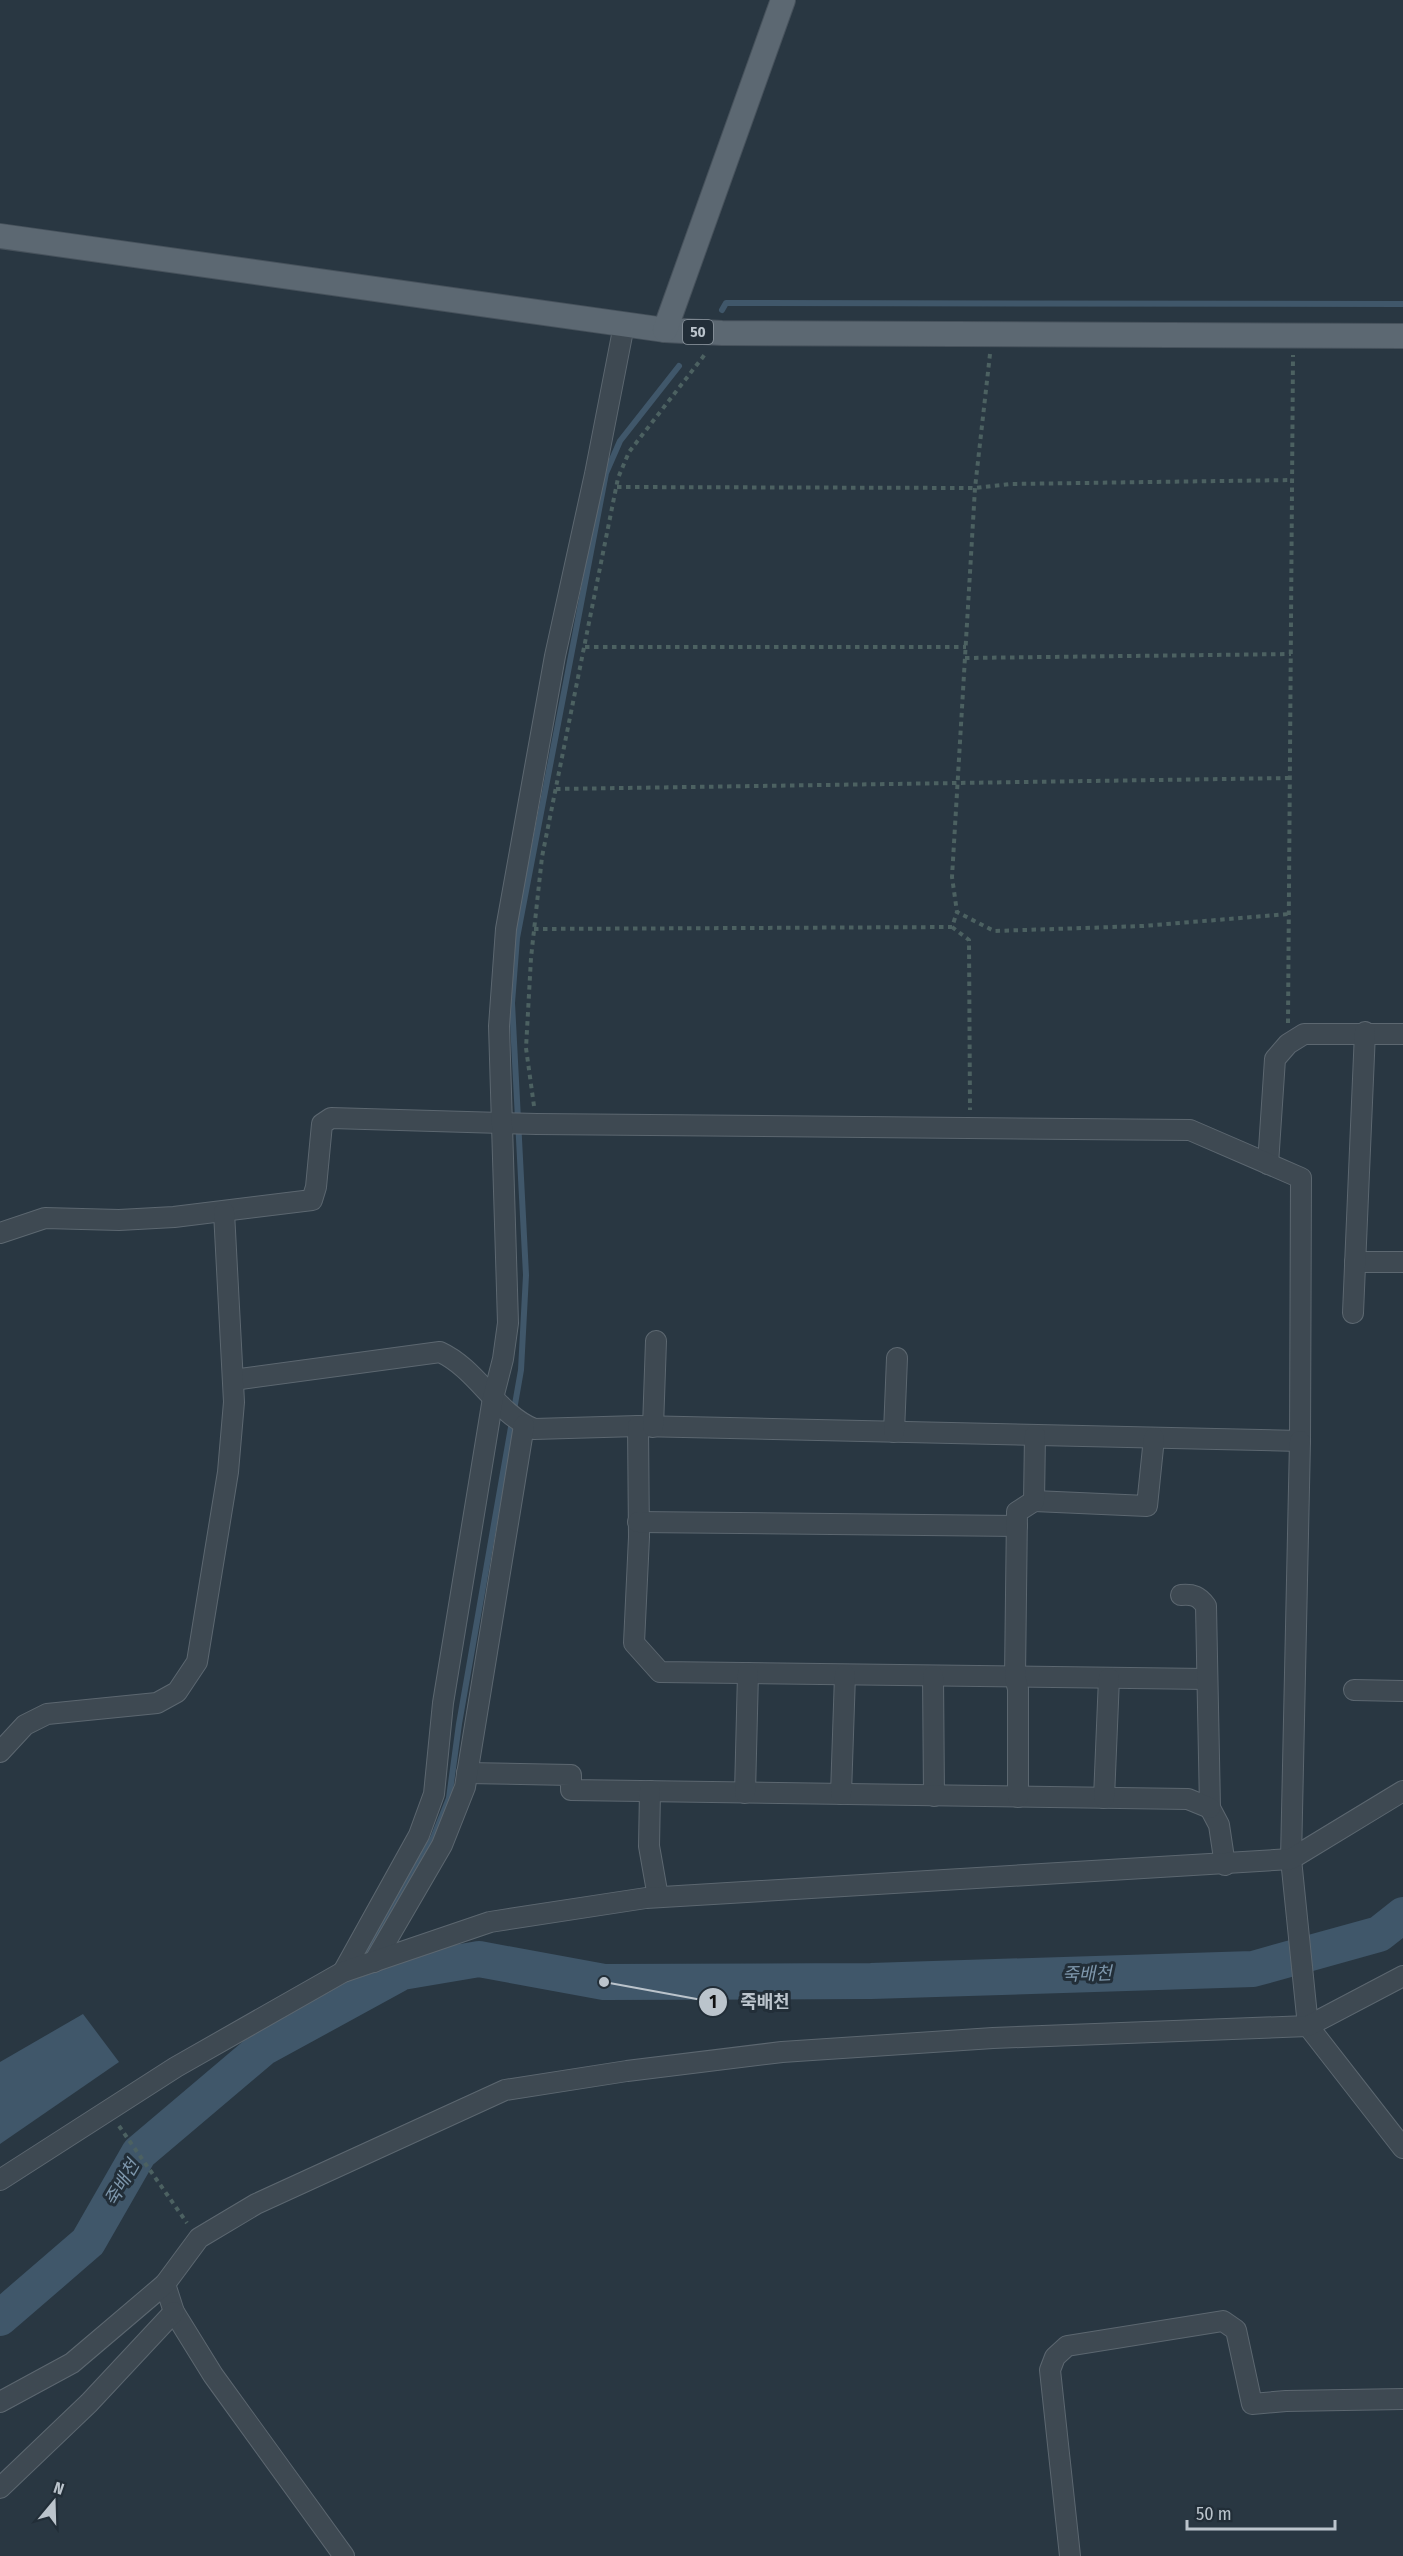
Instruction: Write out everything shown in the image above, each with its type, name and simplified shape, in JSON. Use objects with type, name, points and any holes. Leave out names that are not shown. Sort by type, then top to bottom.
[{"type":"main road","points":[[665,330],[783,0]]},
{"type":"main road","name":"50","points":[[0,236],[665,330],[722,333],[1403,336]]},
{"type":"street","points":[[344,1972],[419,1835],[434,1794],[443,1703],[508,1323],[499,1026],[506,929],[555,656],[595,474],[624,325]]},
{"type":"street","points":[[1353,1313],[1365,1032]]},
{"type":"street","points":[[1268,1164],[1275,1059],[1288,1044],[1304,1034],[1365,1032],[1403,1034]]},
{"type":"street","points":[[0,1233],[45,1218],[119,1220],[224,1212],[312,1200],[316,1187],[322,1124],[331,1118],[532,1124],[1190,1130],[1301,1178],[1300,1441],[1291,1859],[1308,2026],[1403,2148]]},
{"type":"street","points":[[0,1752],[26,1725],[47,1714],[157,1703],[177,1692],[197,1662],[228,1473],[234,1402],[224,1212]]},
{"type":"street","points":[[1355,1262],[1403,1262]]},
{"type":"street","points":[[656,1341],[646,1427],[639,1522],[634,1643],[660,1672],[1207,1679]]},
{"type":"street","points":[[233,1380],[440,1352],[456,1359],[496,1400],[524,1425],[534,1429],[646,1427],[1300,1441]]},
{"type":"street","points":[[894,1432],[897,1358]]},
{"type":"street","points":[[374,1962],[442,1845],[465,1787],[524,1425]]},
{"type":"street","points":[[1018,1797],[1018,1689],[1015,1677],[1017,1519],[1034,1501],[1035,1435]]},
{"type":"street","points":[[1034,1501],[1147,1506],[1154,1438]]},
{"type":"street","points":[[639,1522],[1017,1519]]},
{"type":"street","points":[[1180,1595],[1191,1594],[1201,1599],[1206,1606],[1210,1808],[1219,1825],[1225,1865]]},
{"type":"street","points":[[745,1793],[748,1673]]},
{"type":"street","points":[[841,1794],[845,1675]]},
{"type":"street","points":[[933,1676],[934,1796]]},
{"type":"street","points":[[1104,1798],[1109,1678]]},
{"type":"street","points":[[1354,1690],[1403,1690]]},
{"type":"street","points":[[467,1773],[571,1775],[571,1790],[1188,1799],[1210,1808]]},
{"type":"street","points":[[650,1791],[649,1846],[658,1897]]},
{"type":"street","points":[[0,2180],[176,2067],[344,1972],[490,1922],[658,1897],[1225,1865],[1291,1859],[1403,1791]]},
{"type":"street","points":[[0,2402],[72,2363],[165,2284],[199,2238],[256,2204],[505,2090],[627,2071],[782,2052],[993,2038],[1308,2026],[1403,1976]]},
{"type":"street","points":[[165,2284],[174,2312],[213,2375],[344,2556]]},
{"type":"street","points":[[0,2488],[89,2403],[174,2312]]},
{"type":"street","points":[[1071,2556],[1050,2370],[1054,2357],[1067,2346],[1223,2321],[1236,2330],[1252,2404],[1286,2401],[1403,2399]]},
{"type":"path","points":[[532,1124],[526,1048],[534,929],[542,857],[616,487],[629,452],[722,333]]},
{"type":"path","points":[[952,927],[957,912],[952,877],[975,488],[992,334]]},
{"type":"path","points":[[1288,1044],[1293,336]]},
{"type":"path","points":[[616,487],[975,488],[1010,484],[1292,480]]},
{"type":"path","points":[[585,647],[966,647]]},
{"type":"path","points":[[965,658],[1291,654]]},
{"type":"path","points":[[556,789],[1290,778]]},
{"type":"path","points":[[957,912],[994,931],[1143,926],[1289,914]]},
{"type":"path","points":[[534,929],[952,927],[969,940],[970,1128]]},
{"type":"path","points":[[118,2126],[191,2229]]},
{"type":"water","points":[[83,2014],[119,2062],[0,2144],[0,2062]]},
{"type":"waterway","points":[[722,310],[726,303],[1403,304]]},
{"type":"waterway","points":[[362,1960],[433,1838],[449,1798],[459,1724],[521,1370],[526,1275],[512,1003],[517,938],[606,473],[620,441],[679,366]]},
{"type":"waterway","name":"죽배천","points":[[0,2318],[88,2242],[139,2153],[263,2048],[402,1972],[479,1959],[604,1982],[871,1981],[1253,1969],[1379,1934],[1403,1915]]},
{"type":"waterway","points":[[334,2009],[354,1974]]},
{"type":"place","name":"죽배천","points":[[604,1982]]}]
